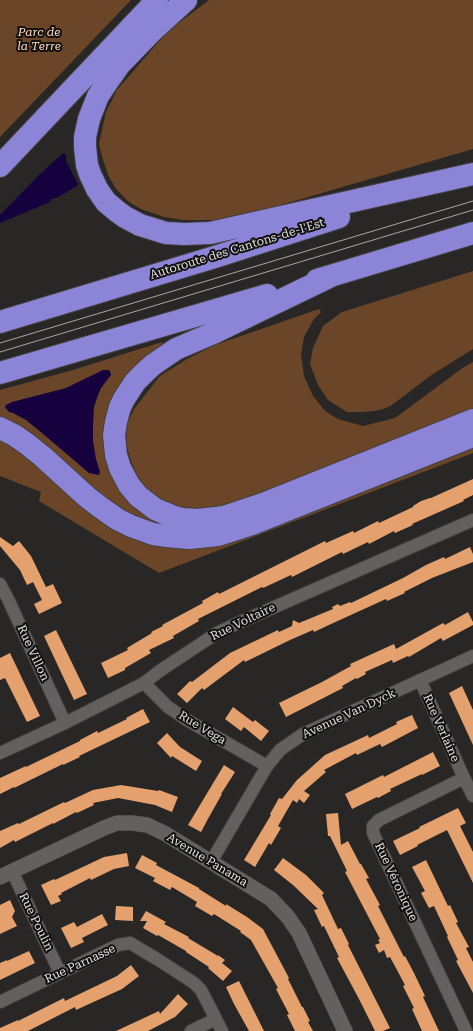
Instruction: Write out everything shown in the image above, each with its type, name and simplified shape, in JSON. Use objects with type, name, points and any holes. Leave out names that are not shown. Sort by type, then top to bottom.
[{"type":"highway","points":[[0,166],[157,0]]},
{"type":"highway","points":[[186,0],[153,30],[120,64],[100,93],[94,104],[89,119],[85,137],[85,147],[87,165],[90,174],[106,202],[125,217],[140,225],[166,233],[210,234],[473,174]]},
{"type":"highway","name":"Autoroute des Cantons-de-l'Est","points":[[0,322],[218,256],[473,174]]},
{"type":"highway","points":[[0,373],[207,313],[473,233]]},
{"type":"highway","points":[[331,276],[176,350],[160,359],[131,387],[120,407],[114,435],[116,455],[120,468],[129,485],[138,496],[155,509],[182,519],[198,520],[224,517],[263,504],[473,420]]},
{"type":"highway","points":[[0,428],[27,444],[87,497],[117,519],[153,534],[189,538],[218,535],[252,524],[473,436]]},
{"type":"street","name":"Rue Voltaire","points":[[0,753],[65,723],[144,683],[217,633],[473,520]]},
{"type":"street","name":"Rue Villon","points":[[0,584],[65,723]]},
{"type":"street","name":"Avenue Van Dyck","points":[[211,862],[267,766],[280,750],[303,734],[473,656]]},
{"type":"street","name":"Rue Verlaine","points":[[420,680],[473,796]]},
{"type":"street","name":"Rue Vega","points":[[144,683],[168,707],[187,720],[267,766]]},
{"type":"street","name":"Rue Véronique","points":[[464,778],[379,820],[374,826],[373,833],[466,1031]]},
{"type":"street","name":"Avenue Panama","points":[[6,874],[92,833],[117,823],[147,825],[164,833],[271,899],[288,917],[298,933],[345,1031]]},
{"type":"street","name":"Rue Poulin","points":[[6,874],[60,973]]},
{"type":"street","name":"Rue Parnasse","points":[[0,1002],[118,945],[130,943],[194,983],[202,990],[222,1031]]},
{"type":"street","points":[[191,1031],[216,1019]]},
{"type":"green space","name":"Parc de la Terre","points":[[0,0],[131,0],[0,137]]},
{"type":"green space","points":[[209,0],[473,0],[473,149],[260,211],[214,220],[184,220],[164,217],[141,209],[129,202],[117,190],[109,177],[99,144],[106,112],[117,90],[167,32]]},
{"type":"green space","points":[[473,271],[473,349],[430,376],[392,405],[383,409],[363,412],[347,412],[328,400],[318,385],[310,364],[313,348],[323,326],[342,312]]},
{"type":"green space","points":[[319,309],[321,312],[314,319],[304,337],[301,354],[304,376],[313,396],[325,411],[338,419],[363,426],[395,418],[473,362],[473,410],[259,494],[219,507],[202,509],[175,506],[148,492],[139,479],[132,464],[127,447],[126,435],[128,422],[134,409],[160,376],[187,359],[215,345]]},
{"type":"green space","points":[[162,342],[165,349],[107,443],[178,527],[139,522],[0,422],[0,390],[73,370]]},
{"type":"green space","points":[[0,437],[157,543],[473,447],[473,453],[159,573],[39,501],[41,492],[0,476]]},
{"type":"shaded area","points":[[63,153],[66,155],[66,161],[78,184],[77,186],[58,197],[51,199],[50,202],[0,223],[0,215]]},
{"type":"shaded area","points":[[103,370],[110,371],[111,375],[101,388],[94,407],[93,441],[100,472],[99,475],[89,473],[26,420],[9,412],[5,407],[12,402],[66,388]]},
{"type":"building","points":[[473,479],[473,495],[463,500],[464,501],[395,533],[394,531],[369,544],[368,542],[343,554],[342,552],[292,577],[291,575],[263,588],[262,587],[198,619],[199,621],[173,636],[174,638],[149,650],[151,653],[125,668],[125,670],[108,678],[101,663],[128,650],[127,648],[152,633],[151,632],[203,603],[202,601],[218,592],[219,594],[325,541],[326,543],[353,531],[354,533],[378,521],[379,523],[413,507],[421,501]]},
{"type":"building","points":[[0,537],[13,546],[19,541],[31,556],[46,587],[53,584],[62,603],[39,614],[34,604],[42,600],[33,582],[27,585],[20,570],[0,546]]},
{"type":"building","points":[[470,547],[473,554],[473,562],[432,578],[387,601],[386,599],[314,632],[313,630],[290,640],[245,662],[244,660],[204,690],[202,688],[187,703],[177,694],[190,681],[192,682],[230,653],[278,630],[279,632],[292,626],[293,620],[299,623],[333,609],[332,607],[338,604],[340,606],[350,602],[351,603],[403,578],[426,565],[444,557],[445,559]]},
{"type":"building","points":[[468,612],[473,625],[443,641],[441,638],[409,657],[408,656],[393,663],[392,660],[365,672],[366,674],[342,686],[343,688],[286,717],[279,703],[322,682],[351,666],[350,664],[394,644],[396,649],[443,623],[445,625]]},
{"type":"building","points":[[56,630],[87,694],[74,700],[44,636]]},
{"type":"building","points":[[10,653],[40,716],[27,722],[5,678],[0,680],[0,658]]},
{"type":"building","points":[[462,686],[473,710],[473,745],[449,693]]},
{"type":"building","points":[[233,707],[253,722],[255,720],[269,731],[261,741],[244,727],[241,731],[225,719]]},
{"type":"building","points":[[143,709],[150,722],[79,756],[80,757],[0,794],[0,778],[80,741],[97,731],[98,733],[127,719],[126,718]]},
{"type":"building","points":[[412,715],[418,728],[382,747],[380,744],[357,755],[356,753],[324,770],[326,772],[304,791],[310,795],[304,803],[299,799],[297,803],[293,800],[278,826],[281,828],[271,845],[269,843],[255,867],[244,860],[271,815],[270,814],[279,798],[282,799],[297,780],[325,755],[368,735],[369,738],[397,724],[396,722]]},
{"type":"building","points":[[167,733],[180,747],[202,761],[196,771],[172,756],[171,758],[157,743]]},
{"type":"building","points":[[433,752],[440,766],[390,789],[391,791],[378,798],[377,797],[352,809],[345,794],[383,775],[384,777]]},
{"type":"building","points":[[224,765],[235,772],[221,794],[201,832],[188,825]]},
{"type":"building","points":[[121,785],[159,790],[178,797],[172,812],[155,805],[118,798],[93,803],[94,805],[77,813],[76,812],[15,842],[14,840],[0,848],[0,831],[18,823],[19,824],[64,802],[65,803],[93,790]]},
{"type":"building","points":[[458,808],[466,823],[460,826],[473,852],[473,883],[447,830],[400,855],[393,841]]},
{"type":"building","points":[[338,813],[341,845],[348,841],[369,878],[366,879],[380,905],[378,906],[404,957],[405,956],[414,973],[425,996],[423,997],[439,1031],[422,1031],[412,1009],[414,1008],[403,986],[405,985],[390,957],[387,958],[384,950],[379,953],[375,945],[380,943],[378,940],[380,939],[345,872],[347,871],[330,836],[328,836],[326,814]]},
{"type":"building","points":[[127,853],[129,866],[114,869],[91,880],[90,878],[61,893],[62,894],[58,896],[61,901],[51,905],[41,885],[104,857]]},
{"type":"building","points":[[142,855],[157,863],[156,865],[199,888],[226,906],[226,904],[263,929],[289,978],[288,979],[310,1021],[308,1022],[313,1031],[295,1031],[287,1015],[289,1014],[276,989],[278,988],[251,940],[240,932],[241,931],[214,914],[212,916],[195,906],[197,902],[172,887],[170,890],[153,881],[155,878],[135,868]]},
{"type":"building","points":[[283,858],[306,875],[324,893],[322,895],[338,929],[341,928],[390,1028],[383,1031],[375,1031],[337,958],[339,957],[324,926],[322,927],[314,910],[318,909],[293,885],[274,870]]},
{"type":"building","points":[[426,860],[448,906],[450,905],[458,922],[456,923],[469,947],[466,948],[473,962],[473,993],[456,961],[458,960],[434,906],[429,908],[421,893],[425,891],[412,867]]},
{"type":"building","points":[[10,900],[15,911],[12,917],[17,926],[0,934],[0,905]]},
{"type":"building","points":[[116,906],[133,907],[133,921],[115,920]]},
{"type":"building","points":[[146,911],[166,922],[164,924],[218,955],[225,960],[222,963],[232,971],[223,981],[208,968],[209,967],[186,951],[143,928],[147,921],[140,921]]},
{"type":"building","points":[[102,914],[108,925],[82,938],[84,942],[71,948],[61,928],[74,922],[77,927]]},
{"type":"building","points":[[29,951],[35,963],[0,980],[0,963]]},
{"type":"building","points":[[131,965],[139,976],[122,989],[76,1010],[75,1007],[28,1031],[0,1031],[0,1028],[18,1021],[64,998],[65,1001],[117,976]]},
{"type":"building","points":[[239,981],[264,1031],[249,1031],[234,1004],[226,987]]},
{"type":"building","points":[[178,994],[188,1004],[175,1017],[148,1031],[116,1031],[159,1011],[160,1014]]},
{"type":"tram line","points":[[0,343],[473,201]]},
{"type":"tram line","points":[[0,352],[473,210]]}]
